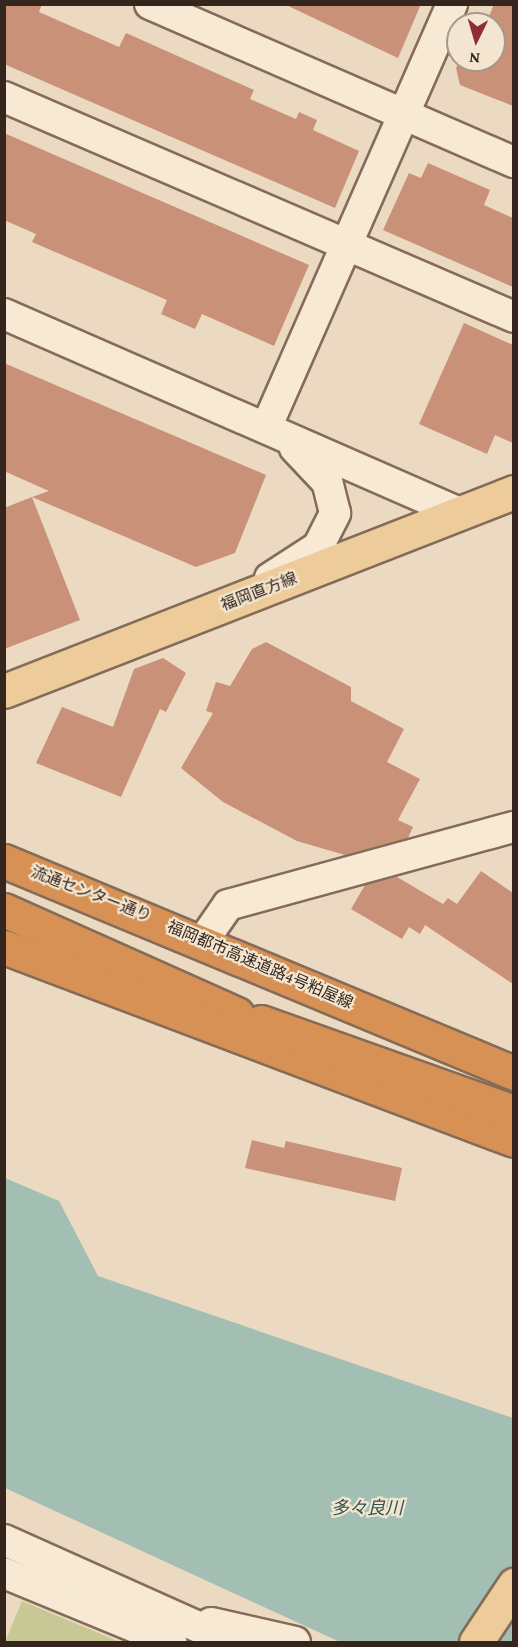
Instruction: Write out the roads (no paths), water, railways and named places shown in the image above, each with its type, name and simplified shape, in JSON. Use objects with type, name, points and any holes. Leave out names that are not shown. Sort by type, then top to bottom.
[{"type":"highway","name":"流通センター通り","points":[[5,861],[513,1054]]},
{"type":"highway","name":"福岡都市高速道路4号粕屋線","points":[[5,861],[513,1073]]},
{"type":"highway","points":[[4,910],[237,1014]]},
{"type":"highway","points":[[4,937],[237,1014],[513,1112]]},
{"type":"highway","points":[[4,948],[513,1140]]},
{"type":"main road","name":"福岡直方線","points":[[4,691],[513,492]]},
{"type":"main road","points":[[476,1642],[513,1585]]},
{"type":"street","points":[[150,4],[513,162]]},
{"type":"street","points":[[266,428],[344,245],[452,4]]},
{"type":"street","points":[[4,98],[513,317]]},
{"type":"street","points":[[4,314],[459,513]]},
{"type":"street","points":[[232,603],[318,547],[334,513],[327,482],[308,457],[266,428]]},
{"type":"street","points":[[205,938],[228,905],[513,827]]},
{"type":"street","points":[[4,1540],[186,1617],[232,1642]]},
{"type":"street","points":[[4,1573],[171,1642]]},
{"type":"street","points":[[186,1617],[295,1642]]},
{"type":"water","name":"多々良川","points":[[5,1178],[59,1201],[98,1276],[513,1418],[513,1642],[340,1642],[5,1488]]}]
